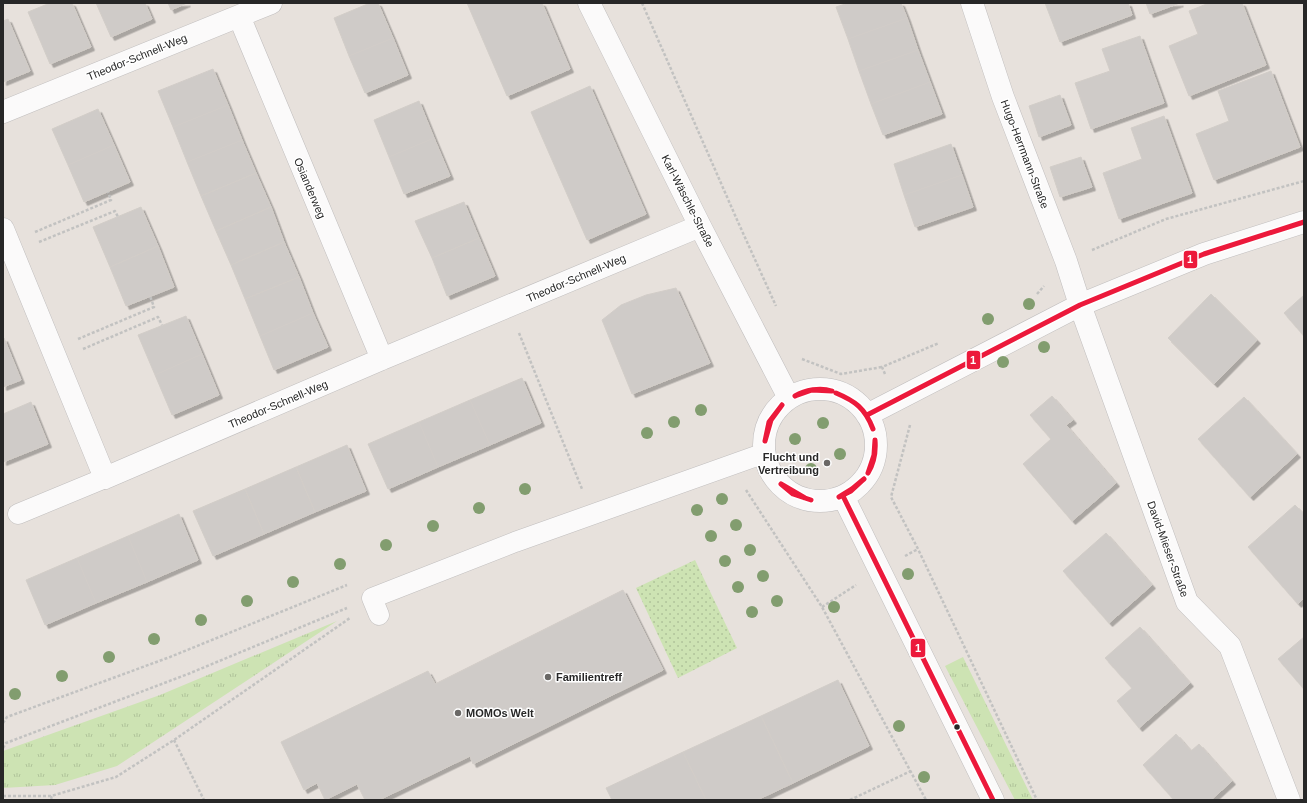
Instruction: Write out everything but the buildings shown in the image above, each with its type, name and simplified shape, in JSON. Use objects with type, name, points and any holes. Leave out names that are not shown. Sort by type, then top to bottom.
[{"type":"street","name":"Theodor-Schnell-Weg","points":[[3,112],[271,3]]},
{"type":"street","name":"Karl-Wäschle-Straße","points":[[589,3],[700,226],[789,398]]},
{"type":"street","name":"Hugo-Herrmann-Straße","points":[[972,3],[1003,97],[1066,261],[1080,305]]},
{"type":"street","name":"Osianderweg","points":[[239,16],[382,359]]},
{"type":"street","points":[[867,415],[1080,305],[1204,254],[1304,222]]},
{"type":"street","name":"Theodor-Schnell-Weg","points":[[105,478],[382,359],[700,226]]},
{"type":"street","points":[[3,229],[105,478]]},
{"type":"street","name":"David-Mieser-Straße","points":[[1080,305],[1187,602],[1230,646],[1289,800]]},
{"type":"street","points":[[817,389],[831,390],[845,395],[857,403],[867,415],[874,431],[876,448],[872,465],[865,478],[855,488],[843,496],[826,501],[809,500],[793,494],[780,484],[770,470],[764,453],[764,439],[768,425],[776,409],[789,398],[803,392],[817,389]]},
{"type":"street","points":[[843,496],[993,800]]},
{"type":"lane","points":[[375,607],[515,542],[594,514],[618,515],[764,453]]},
{"type":"lane","points":[[18,514],[105,478]]},
{"type":"path","points":[[642,3],[777,308]]},
{"type":"path","points":[[1066,261],[1166,219],[1304,181]]},
{"type":"path","points":[[34,233],[111,200],[108,192]]},
{"type":"path","points":[[45,240],[115,210],[118,217]]},
{"type":"path","points":[[77,339],[154,307],[150,296]]},
{"type":"path","points":[[508,306],[583,492],[594,514]]},
{"type":"path","points":[[89,346],[158,317],[162,326]]},
{"type":"path","points":[[801,359],[841,374],[882,367]]},
{"type":"path","points":[[731,466],[822,607],[926,800]]},
{"type":"path","points":[[891,497],[918,549],[1038,800]]},
{"type":"path","points":[[822,607],[878,569]]},
{"type":"path","points":[[3,796],[51,796],[116,777],[174,740],[348,620],[375,607]]},
{"type":"path","points":[[3,748],[4,743],[188,674],[375,607]]},
{"type":"path","points":[[3,718],[7,717]]},
{"type":"path","points":[[174,740],[204,800]]},
{"type":"path","points":[[850,800],[911,771]]},
{"type":"path","points":[[51,796],[52,800]]},
{"type":"green space","points":[[695,560],[737,648],[678,678],[636,588]]},
{"type":"green space","points":[[337,621],[117,766],[55,785],[3,788],[3,751],[160,695]]},
{"type":"green space","points":[[963,657],[1033,800],[1015,800],[945,666]]},
{"type":"transit line","name":"1","points":[[867,415],[1080,305],[1204,254],[1304,222]]},
{"type":"transit line","name":"1","points":[[795,396],[803,392],[813,390],[823,389],[832,391]]},
{"type":"transit line","name":"1","points":[[795,396],[812,390],[832,391]]},
{"type":"transit line","name":"1","points":[[836,393],[859,406],[867,416],[873,429]]},
{"type":"transit line","name":"1","points":[[836,393],[859,406],[867,416],[873,429]]},
{"type":"transit line","name":"1","points":[[765,441],[769,422],[782,405]]},
{"type":"transit line","name":"1","points":[[765,441],[771,420],[782,405]]},
{"type":"transit line","name":"1","points":[[868,473],[874,455],[875,440]]},
{"type":"transit line","name":"1","points":[[868,473],[874,457],[875,440]]},
{"type":"transit line","name":"1","points":[[839,497],[864,479]]},
{"type":"transit line","name":"1","points":[[839,497],[851,491],[864,479]]},
{"type":"transit line","name":"1","points":[[781,484],[811,500]]},
{"type":"transit line","name":"1","points":[[781,484],[793,494],[811,500]]},
{"type":"transit line","name":"1","points":[[843,496],[993,800]]},
{"type":"place","name":"Flucht und Vertreibung","points":[[827,463]]},
{"type":"place","name":"Familientreff","points":[[548,677]]},
{"type":"place","name":"MOMOs Welt","points":[[458,713]]}]
